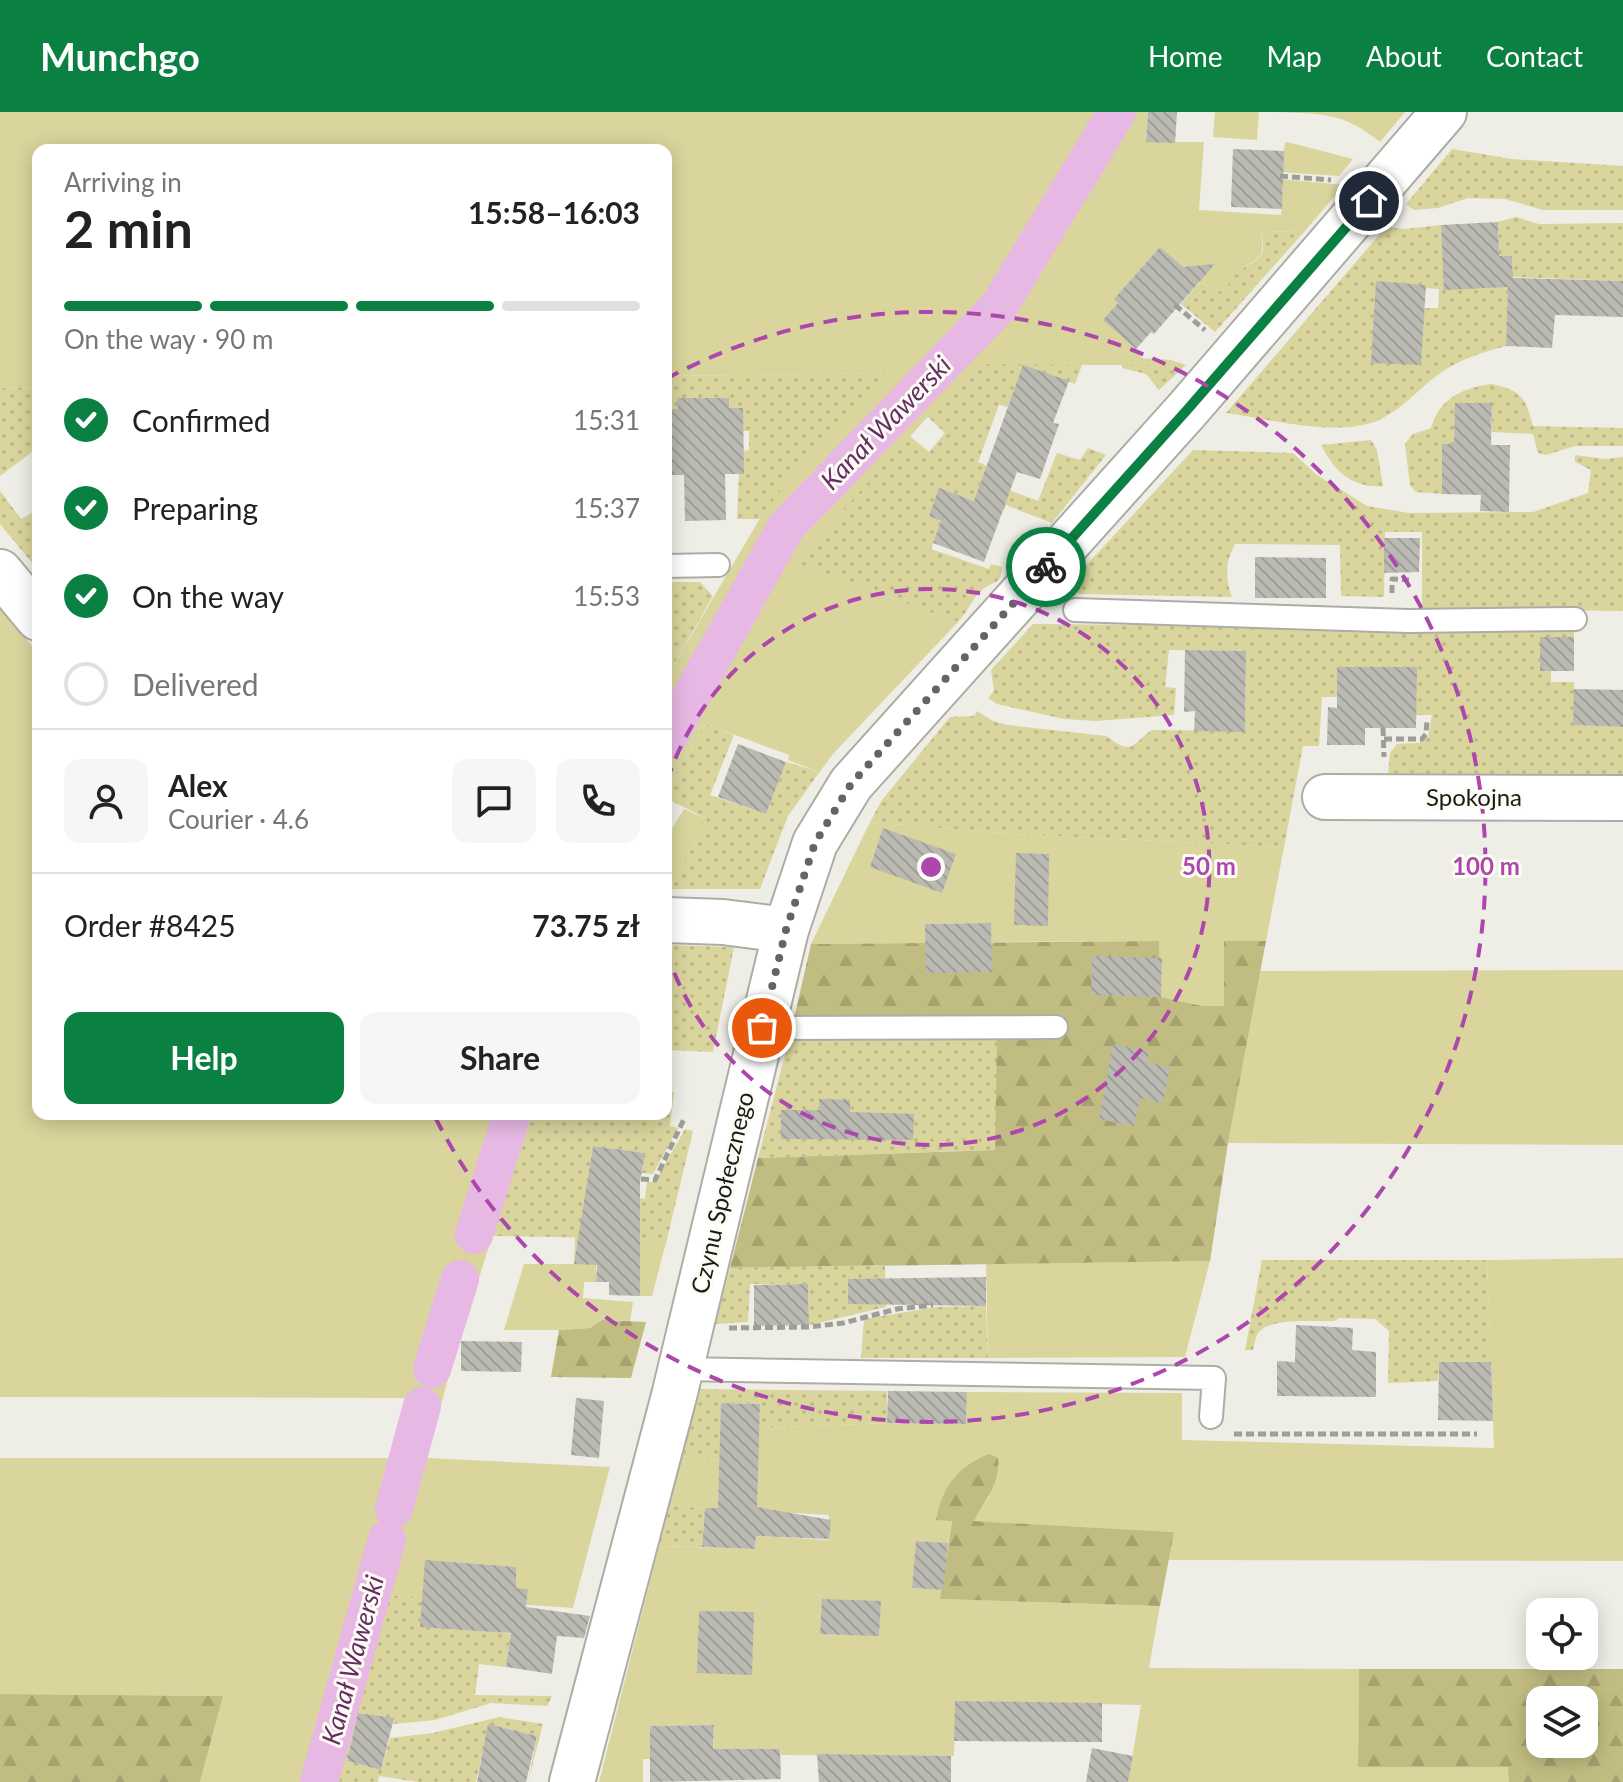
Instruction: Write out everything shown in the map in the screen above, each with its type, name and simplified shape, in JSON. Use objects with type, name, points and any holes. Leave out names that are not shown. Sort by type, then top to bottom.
[{"type":"street","name":"Czynu Społecznego","points":[[572,1782],[680,1369],[786,930],[815,843],[851,784],[1187,410],[1444,112]]},
{"type":"street","points":[[0,572],[32,611]]},
{"type":"street","name":"Spokojna","points":[[1325,797],[1623,798]]},
{"type":"street","points":[[672,920],[723,922],[786,930]]},
{"type":"lane","points":[[672,566],[718,565]]},
{"type":"lane","points":[[1075,610],[1408,621],[1575,619]]},
{"type":"lane","points":[[762,1028],[1056,1027]]},
{"type":"lane","points":[[680,1369],[1214,1378],[1211,1417]]},
{"type":"path","points":[[1280,176],[1334,180]]},
{"type":"path","points":[[1175,305],[1211,336]]},
{"type":"path","points":[[1384,739],[1422,739],[1426,734],[1427,721]]},
{"type":"path","points":[[1383,728],[1384,762]]},
{"type":"path","points":[[641,1179],[655,1180],[684,1119]]},
{"type":"path","points":[[727,1328],[809,1327],[933,1305]]},
{"type":"path","points":[[1211,1417],[1234,1434],[1477,1434]]},
{"type":"shaded area","points":[[0,112],[1148,112],[1146,142],[1204,142],[1199,210],[1281,215],[1283,186],[1280,179],[1344,185],[1304,232],[1261,231],[1259,257],[1238,272],[1220,292],[1200,282],[1160,247],[1115,299],[1118,303],[1104,320],[1142,358],[1171,360],[1186,365],[975,365],[814,542],[800,564],[958,622],[833,754],[818,774],[788,760],[789,755],[706,724],[672,780],[672,668],[766,508],[797,468],[890,373],[672,376],[672,144],[32,144],[32,387],[0,388]]},
{"type":"shaded area","points":[[1215,112],[1259,112],[1257,140],[1213,137]]},
{"type":"shaded area","points":[[1276,112],[1405,112],[1380,142],[1355,125],[1332,116]]},
{"type":"shaded area","points":[[1285,142],[1353,159],[1339,176],[1281,172]]},
{"type":"shaded area","points":[[1452,149],[1512,159],[1623,166],[1623,210],[1543,210],[1505,199],[1468,198],[1438,208],[1414,210],[1406,204]]},
{"type":"shaded area","points":[[1516,217],[1539,224],[1623,223],[1623,281],[1509,277],[1506,346],[1451,366],[1379,420],[1362,425],[1324,427],[1226,413],[1386,227],[1405,229],[1441,225],[1445,290],[1499,273],[1513,272],[1512,256],[1499,256],[1498,222]],"holes":[[[1377,282],[1425,285],[1426,288],[1439,289],[1438,308],[1424,308]]]},
{"type":"shaded area","points":[[1261,231],[1304,232],[1215,332],[1181,304],[1200,282],[1220,292],[1238,272],[1260,257],[1263,248]]},
{"type":"shaded area","points":[[975,364],[1082,365],[1075,384],[1023,366],[1008,407],[999,405],[978,462],[1001,472],[995,485],[1038,501],[1057,453],[1080,460],[1088,448],[1106,455],[1052,523],[1006,505],[1003,511],[952,493],[934,502],[929,516],[941,521],[931,549],[989,569],[991,564],[1002,567],[998,580],[978,594],[958,622],[800,564],[814,542],[910,436],[929,452],[945,433],[927,416]]},
{"type":"shaded area","points":[[1122,365],[1186,365],[1159,390],[1146,374],[1122,368]]},
{"type":"shaded area","points":[[891,373],[797,468],[759,519],[737,519],[739,474],[744,474],[743,451],[749,450],[749,431],[743,431],[743,408],[729,408],[728,398],[678,398],[678,409],[672,409],[672,376]]},
{"type":"shaded area","points":[[1492,384],[1510,389],[1521,397],[1533,426],[1623,428],[1623,446],[1575,446],[1546,455],[1538,453],[1533,434],[1492,432],[1492,403],[1456,403],[1454,444],[1442,444],[1442,494],[1416,492],[1410,485],[1405,444],[1413,434],[1431,428],[1440,409],[1454,396],[1471,388]]},
{"type":"shaded area","points":[[32,387],[32,452],[0,476],[0,388]]},
{"type":"shaded area","points":[[1371,440],[1377,450],[1383,486],[1362,485],[1346,476],[1332,463],[1321,445]]},
{"type":"shaded area","points":[[1193,450],[1293,453],[1317,475],[1367,506],[1409,513],[1533,512],[1588,493],[1591,470],[1575,462],[1575,455],[1605,459],[1623,457],[1623,611],[1422,608],[1422,532],[1385,532],[1384,597],[1341,596],[1340,545],[1235,544],[1227,570],[1232,597],[1080,594],[1066,587]]},
{"type":"shaded area","points":[[0,491],[21,519],[32,513],[32,563],[0,524]]},
{"type":"shaded area","points":[[672,582],[700,582],[713,596],[672,668]]},
{"type":"shaded area","points":[[0,605],[32,646],[32,1120],[528,1120],[449,1375],[427,1458],[610,1467],[573,1608],[388,1595],[339,1782],[200,1782],[223,1696],[0,1694],[0,1458],[399,1458],[415,1398],[0,1397]]},
{"type":"shaded area","points":[[1033,624],[1529,628],[1574,631],[1574,637],[1540,637],[1540,670],[1551,671],[1551,682],[1574,682],[1574,725],[1623,727],[1623,776],[1388,774],[1390,753],[1397,744],[1418,743],[1428,737],[1432,715],[1416,715],[1416,667],[1338,667],[1337,697],[1322,697],[1319,746],[1303,746],[1284,847],[1012,834],[870,822],[882,800],[950,717],[974,716],[977,711],[993,721],[1008,725],[1106,736],[1129,747],[1153,730],[1245,731],[1246,651],[1169,650],[1165,687],[1176,688],[1174,715],[1096,721],[1064,719],[997,704],[988,698],[994,691],[991,670]]},
{"type":"shaded area","points":[[706,724],[734,735],[710,795],[766,814],[786,762],[818,774],[788,816],[760,889],[672,889],[707,819],[672,801],[672,780]]},
{"type":"shaded area","points":[[684,809],[707,819],[672,885],[672,828]]},
{"type":"shaded area","points":[[870,822],[1012,834],[1284,847],[1266,941],[1224,942],[1224,1006],[1202,1006],[1161,997],[1159,941],[991,942],[990,923],[926,924],[926,943],[811,944]]},
{"type":"shaded area","points":[[672,945],[734,947],[713,1052],[672,1050]]},
{"type":"shaded area","points":[[1623,970],[1623,1145],[1228,1143],[1260,971]]},
{"type":"shaded area","points":[[997,1035],[995,1150],[758,1158],[790,1036]]},
{"type":"shaded area","points":[[528,1120],[671,1120],[670,1126],[678,1128],[653,1174],[642,1173],[644,1153],[593,1146],[586,1190],[645,1199],[647,1182],[655,1182],[685,1129],[693,1131],[667,1239],[492,1236]]},
{"type":"shaded area","points":[[575,1237],[667,1239],[652,1296],[640,1296],[640,1242],[596,1262],[596,1282],[584,1282],[583,1298],[633,1302],[630,1321],[602,1320],[590,1328],[504,1330],[524,1264],[574,1264]]},
{"type":"shaded area","points":[[1623,1258],[1623,1561],[1168,1560],[1173,1532],[973,1521],[990,1495],[952,1520],[948,1543],[917,1541],[912,1588],[943,1590],[941,1599],[1160,1606],[1149,1668],[1359,1669],[1358,1767],[1509,1767],[1509,1782],[1128,1782],[1141,1705],[956,1701],[954,1756],[781,1755],[780,1749],[740,1750],[740,1780],[713,1780],[714,1725],[651,1726],[650,1759],[643,1759],[643,1782],[599,1782],[659,1546],[755,1549],[756,1536],[829,1540],[829,1515],[669,1506],[681,1456],[720,1460],[759,1428],[887,1423],[966,1424],[967,1392],[1182,1393],[1182,1440],[1494,1448],[1487,1260]]},
{"type":"shaded area","points":[[1262,1260],[1487,1260],[1491,1362],[1439,1362],[1438,1381],[1388,1383],[1389,1331],[1375,1319],[1339,1318],[1335,1321],[1274,1324],[1259,1332],[1253,1350],[1245,1350]]},
{"type":"shaded area","points":[[1210,1261],[1185,1357],[988,1358],[986,1264]]},
{"type":"shaded area","points":[[885,1265],[886,1307],[809,1325],[808,1284],[750,1284],[748,1322],[715,1324],[730,1268]]},
{"type":"shaded area","points":[[986,1306],[988,1358],[861,1358],[864,1319],[936,1307]]},
{"type":"shaded area","points":[[699,1389],[887,1391],[887,1423],[759,1428],[760,1404],[721,1403],[720,1460],[681,1456]]},
{"type":"shaded area","points":[[669,1506],[705,1508],[702,1547],[659,1546]]},
{"type":"shaded area","points":[[388,1595],[480,1601],[476,1629],[511,1634],[506,1667],[479,1664],[475,1695],[552,1696],[547,1706],[491,1703],[435,1720],[393,1724],[394,1719],[359,1713],[347,1761],[381,1770],[390,1738],[433,1733],[499,1717],[543,1724],[528,1782],[537,1736],[489,1725],[476,1782],[418,1782],[379,1776],[378,1782],[339,1782]]},
{"type":"green space","points":[[1159,941],[1161,997],[1202,1006],[1224,1006],[1224,941],[1266,941],[1228,1143],[1210,1261],[730,1268],[758,1158],[995,1150],[790,1036],[811,944]]},
{"type":"green space","points":[[602,1320],[646,1322],[631,1378],[551,1377],[559,1330],[590,1328]]},
{"type":"green space","points":[[989,1454],[998,1458],[997,1475],[974,1521],[1174,1532],[1160,1606],[940,1599],[952,1521],[936,1520],[942,1497],[960,1471]]},
{"type":"green space","points":[[1359,1669],[1623,1669],[1623,1782],[1509,1782],[1508,1767],[1358,1767]]},
{"type":"green space","points":[[0,1694],[223,1696],[200,1782],[0,1782]]},
{"type":"building","points":[[1148,112],[1177,112],[1175,143],[1146,142]]},
{"type":"building","points":[[1233,149],[1284,151],[1282,209],[1231,207]]},
{"type":"building","points":[[1498,222],[1499,256],[1512,256],[1513,278],[1623,281],[1623,317],[1555,315],[1552,348],[1506,346],[1508,287],[1444,290],[1441,225]]},
{"type":"building","points":[[1160,247],[1183,267],[1215,264],[1154,334],[1151,332],[1136,349],[1103,320],[1118,303],[1114,299]]},
{"type":"building","points":[[1376,281],[1426,285],[1421,365],[1371,363]]},
{"type":"building","points":[[1023,365],[1069,381],[1053,423],[1059,424],[1040,479],[1017,472],[984,562],[933,543],[941,521],[929,516],[939,488],[974,501]]},
{"type":"building","points":[[677,398],[729,398],[729,408],[743,408],[744,474],[725,474],[726,520],[685,521],[684,475],[672,475],[672,409],[678,409]]},
{"type":"building","points":[[1455,403],[1492,403],[1491,445],[1510,445],[1509,512],[1480,511],[1481,495],[1442,494],[1442,444],[1454,444]]},
{"type":"building","points":[[1384,538],[1420,538],[1419,572],[1384,573]]},
{"type":"building","points":[[1255,557],[1326,558],[1326,598],[1255,598]]},
{"type":"building","points":[[1540,637],[1574,637],[1574,671],[1540,671]]},
{"type":"building","points":[[1185,650],[1246,651],[1245,732],[1194,731],[1195,711],[1184,712]]},
{"type":"building","points":[[1337,667],[1417,667],[1416,728],[1365,728],[1365,745],[1327,745],[1328,707],[1337,708]]},
{"type":"building","points":[[1574,689],[1623,690],[1623,727],[1573,725]]},
{"type":"building","points":[[738,744],[786,762],[766,814],[718,797]]},
{"type":"building","points":[[883,828],[956,854],[942,893],[870,867]]},
{"type":"building","points":[[1016,853],[1049,854],[1048,926],[1014,925]]},
{"type":"building","points":[[991,923],[992,972],[926,973],[925,924]]},
{"type":"building","points":[[1092,956],[1162,958],[1161,997],[1091,995]]},
{"type":"building","points":[[1113,1044],[1149,1051],[1147,1062],[1170,1067],[1163,1103],[1140,1098],[1134,1126],[1099,1119]]},
{"type":"building","points":[[819,1099],[850,1100],[850,1112],[914,1114],[913,1140],[781,1139],[781,1110],[820,1110]]},
{"type":"building","points":[[593,1146],[645,1153],[640,1182],[640,1296],[609,1295],[609,1282],[596,1282],[597,1265],[574,1264]]},
{"type":"building","points":[[986,1277],[986,1306],[848,1304],[848,1279]]},
{"type":"building","points":[[808,1284],[809,1325],[754,1326],[754,1285]]},
{"type":"building","points":[[1296,1325],[1353,1328],[1352,1350],[1376,1352],[1376,1397],[1277,1396],[1277,1361],[1295,1362]]},
{"type":"building","points":[[461,1341],[522,1342],[521,1372],[461,1371]]},
{"type":"building","points":[[1439,1362],[1491,1362],[1493,1421],[1438,1420]]},
{"type":"building","points":[[888,1391],[967,1392],[966,1424],[887,1423]]},
{"type":"building","points":[[576,1398],[604,1401],[599,1458],[571,1455]]},
{"type":"building","points":[[721,1403],[760,1404],[757,1507],[831,1520],[829,1539],[756,1536],[755,1549],[702,1547],[705,1508],[718,1508]]},
{"type":"building","points":[[916,1541],[948,1543],[943,1590],[912,1588]]},
{"type":"building","points":[[425,1560],[516,1567],[516,1588],[528,1589],[526,1607],[590,1616],[584,1638],[557,1636],[552,1674],[506,1667],[511,1633],[420,1627]]},
{"type":"building","points":[[822,1599],[881,1601],[879,1636],[820,1634]]},
{"type":"building","points":[[699,1611],[754,1612],[752,1675],[697,1673]]},
{"type":"building","points":[[955,1701],[1102,1703],[1102,1742],[954,1741]]},
{"type":"building","points":[[358,1713],[394,1718],[381,1770],[347,1761]]},
{"type":"building","points":[[488,1724],[537,1736],[526,1782],[477,1782]]},
{"type":"building","points":[[714,1725],[713,1749],[780,1749],[781,1779],[650,1782],[650,1726]]},
{"type":"building","points":[[1092,1748],[1133,1756],[1128,1782],[1086,1782]]},
{"type":"building","points":[[817,1754],[951,1756],[951,1782],[819,1782]]},
{"type":"waterway","name":"Kanał Wawerski","points":[[672,730],[786,527],[999,306],[1117,112]]},
{"type":"waterway","name":"Kanał Wawerski","points":[[474,1235],[510,1120]]},
{"type":"waterway","name":"Kanał Wawerski","points":[[432,1369],[460,1279]]},
{"type":"waterway","name":"Kanał Wawerski","points":[[394,1509],[422,1406]]},
{"type":"waterway","name":"Kanał Wawerski","points":[[319,1782],[387,1539]]},
{"type":"way so far","points":[[762,1028],[786,930],[815,843],[851,784],[1046,567]]},
{"type":"route","points":[[1046,567],[1369,201]]}]
